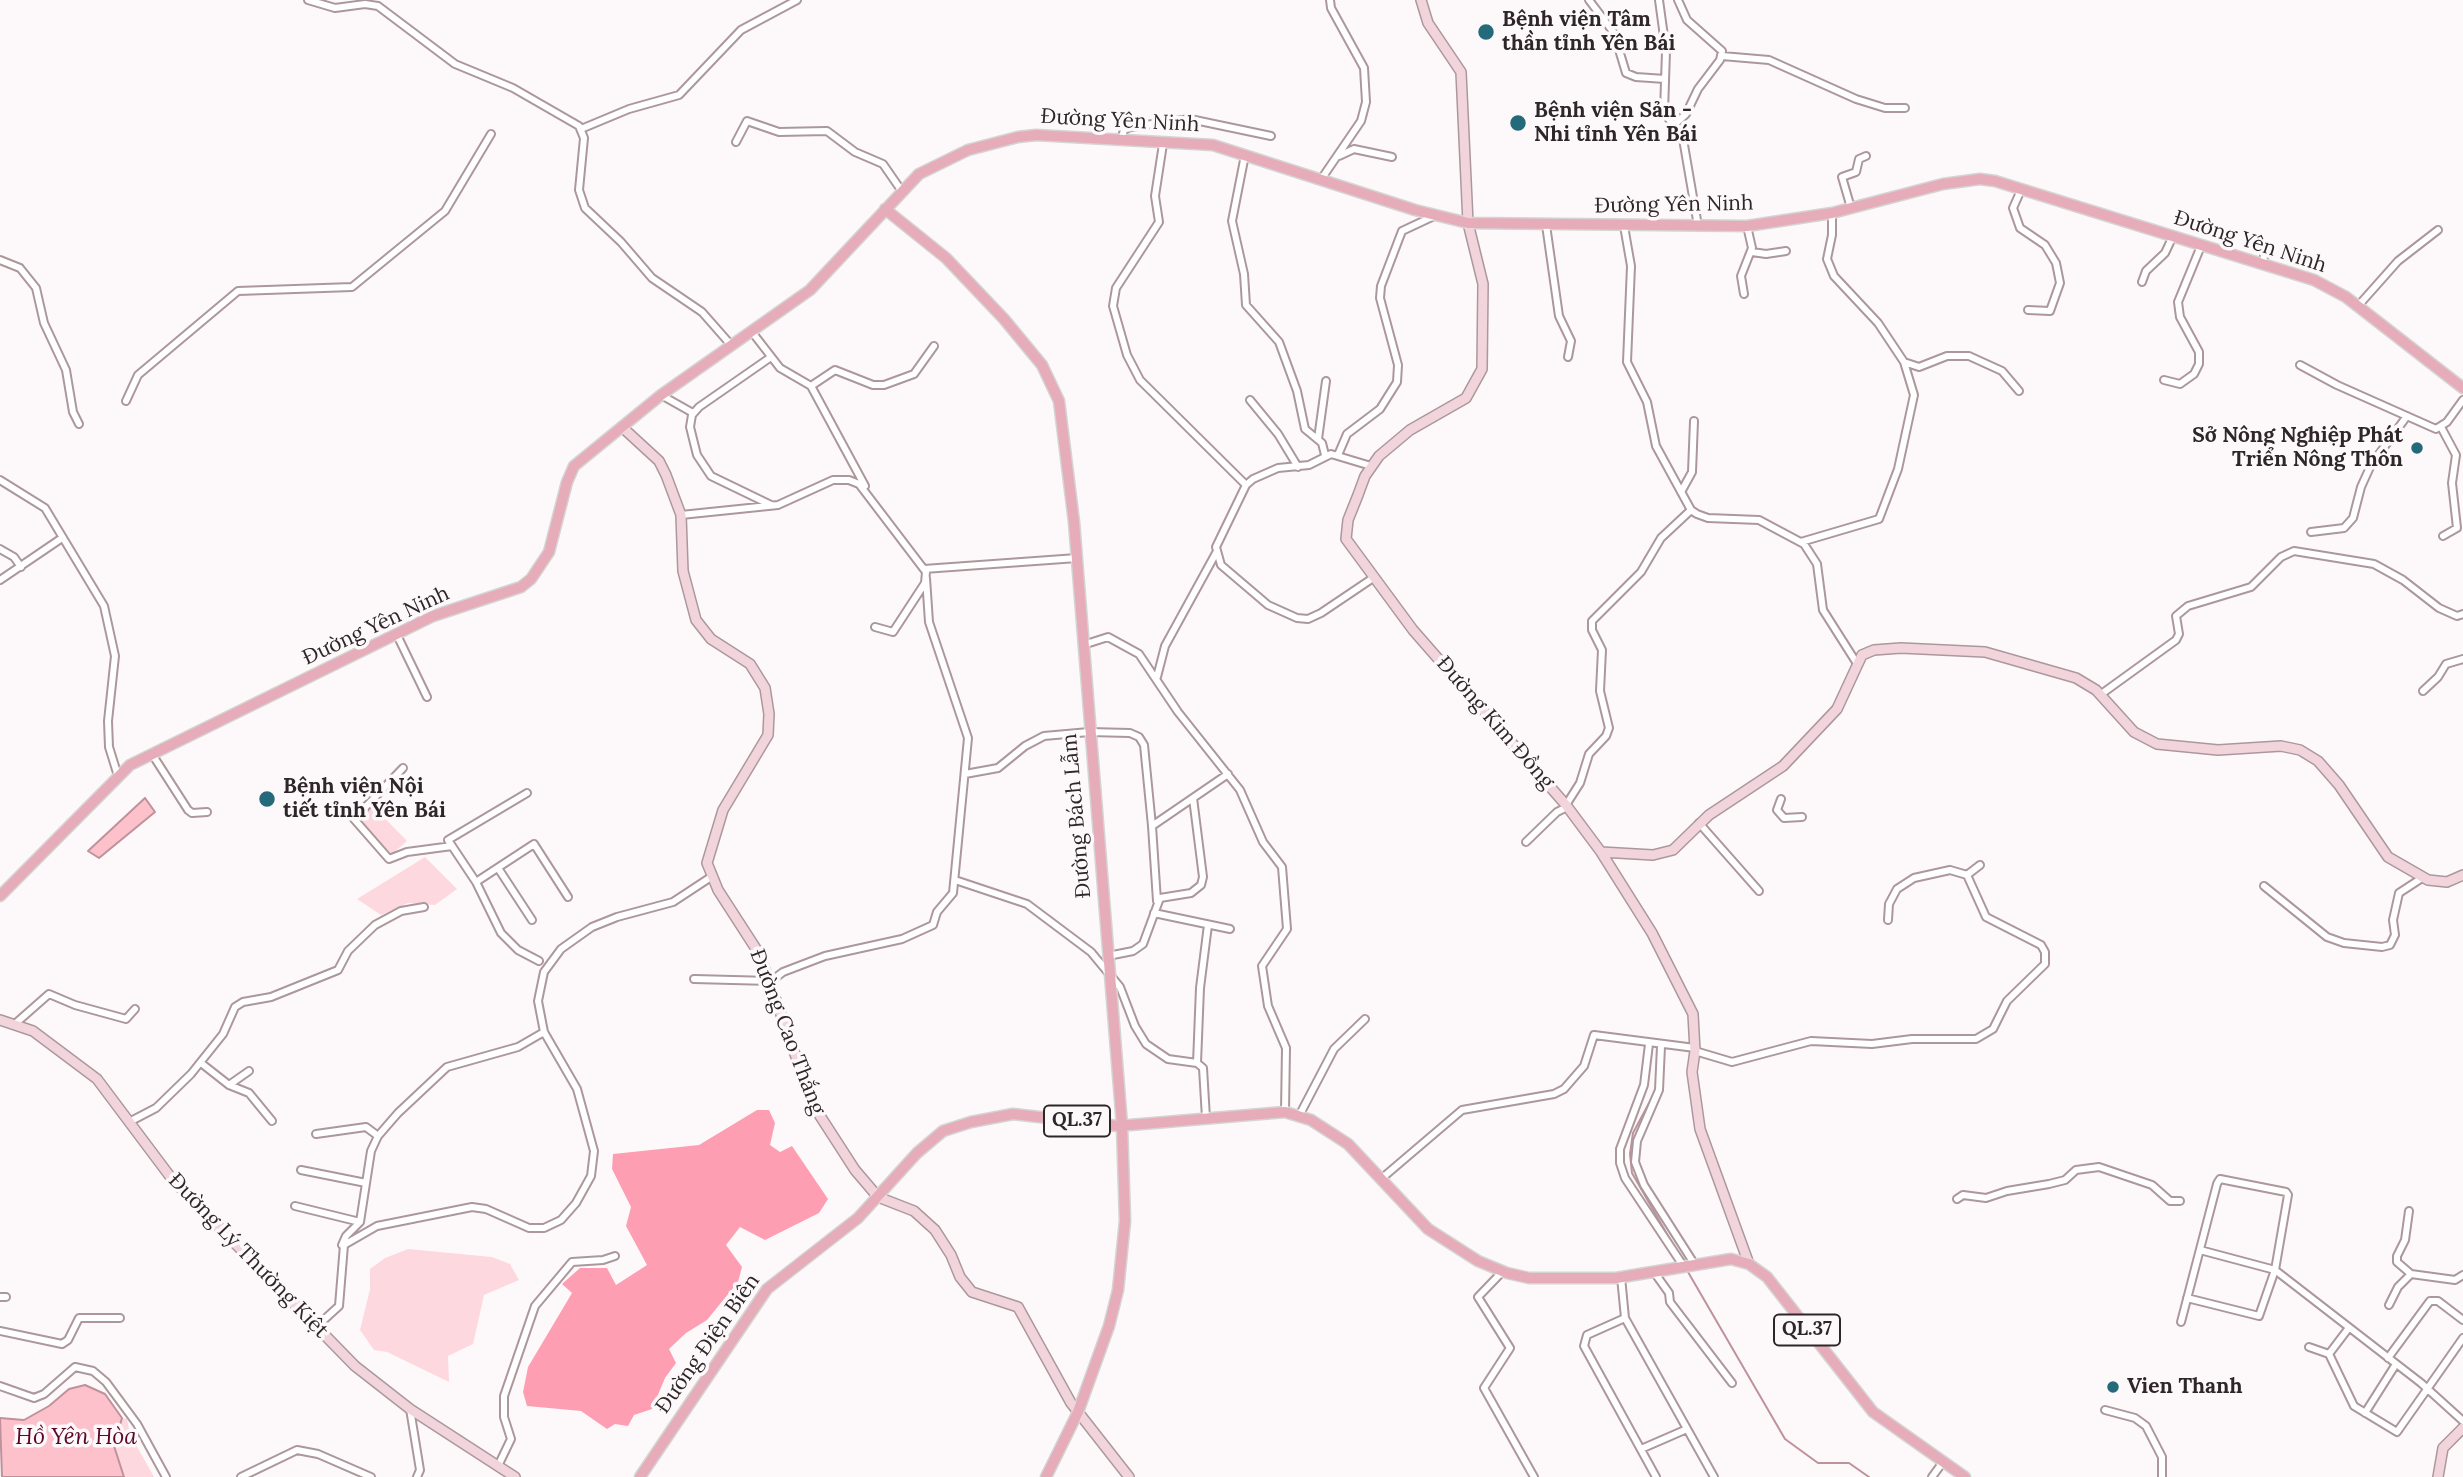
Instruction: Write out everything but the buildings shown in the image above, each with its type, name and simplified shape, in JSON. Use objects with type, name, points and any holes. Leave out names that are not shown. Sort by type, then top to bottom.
[{"type":"main road","name":"Đường Yên Ninh","points":[[0,896],[118,776],[152,754],[440,613],[507,593],[531,579],[549,552],[567,482],[574,467],[661,396],[828,274],[901,190],[919,174],[949,157],[1018,137],[1036,135],[1163,144],[1206,144],[1322,178],[1434,216],[1468,223],[1747,226],[1832,213],[1969,180],[1995,181],[2314,280],[2358,306],[2463,388]]},
{"type":"main road","name":"Đường Bách Lẫm","points":[[885,209],[946,258],[1042,365],[1059,401],[1077,558],[1122,1125],[1125,1221],[1118,1290],[1109,1326],[1078,1412],[1046,1477]]},
{"type":"main road","name":"Đường Điện Biên","points":[[640,1477],[767,1289],[858,1219],[929,1141],[943,1131],[971,1122],[1013,1114],[1122,1125],[1285,1112],[1311,1120],[1348,1144],[1428,1229],[1478,1261],[1503,1271],[1528,1278],[1621,1277],[1731,1259],[1749,1264]]},
{"type":"main road","name":"QL.37","points":[[1749,1264],[1767,1277],[1873,1412],[1965,1477]]},
{"type":"street","points":[[308,0],[335,8],[377,2],[455,64],[525,94],[581,130],[584,138],[579,190],[585,208],[621,242],[652,278],[702,312],[731,345]]},
{"type":"street","points":[[581,130],[629,109],[679,94],[741,30],[797,0]]},
{"type":"street","points":[[1322,178],[1363,117],[1366,82],[1361,61],[1331,8],[1330,0]]},
{"type":"street","name":"Đường Kim Đồng","points":[[1421,0],[1428,23],[1461,72],[1468,223],[1483,284],[1484,331],[1479,377],[1466,398],[1410,430],[1388,447],[1371,466],[1346,530],[1348,545],[1413,630],[1567,806],[1601,852],[1651,933],[1689,1005],[1695,1049],[1692,1072],[1700,1129],[1749,1264]]},
{"type":"street","points":[[1589,0],[1614,33],[1626,73],[1636,77],[1665,79]]},
{"type":"street","points":[[1658,0],[1660,26],[1665,44],[1665,115],[1684,144],[1698,226]]},
{"type":"street","points":[[1674,125],[1686,114],[1698,89],[1722,56],[1720,46],[1686,20],[1678,0]]},
{"type":"street","points":[[1722,56],[1769,61],[1856,99],[1885,108],[1905,108]]},
{"type":"street","points":[[1121,140],[1124,131],[1130,127],[1189,119],[1271,136]]},
{"type":"street","points":[[736,142],[742,126],[747,121],[779,132],[827,131],[855,152],[883,164],[901,190]]},
{"type":"street","points":[[125,401],[138,375],[238,292],[352,287],[445,211],[491,134]]},
{"type":"street","points":[[1163,144],[1155,196],[1159,222],[1116,288],[1113,306],[1127,355],[1140,380],[1246,485]]},
{"type":"street","points":[[1335,159],[1354,149],[1392,157]]},
{"type":"street","points":[[1245,155],[1232,220],[1244,274],[1245,302],[1249,310],[1279,342],[1297,391],[1305,429],[1323,445],[1325,455]]},
{"type":"street","points":[[1851,208],[1842,177],[1856,172],[1859,159],[1866,156]]},
{"type":"street","points":[[2021,190],[2012,208],[2020,228],[2045,245],[2056,263],[2060,283],[2050,311],[2028,310]]},
{"type":"street","points":[[1801,542],[1879,519],[1898,469],[1914,395],[1904,362],[1878,323],[1833,276],[1827,259],[1833,230],[1832,213]]},
{"type":"street","points":[[1338,455],[1347,434],[1380,409],[1396,382],[1398,365],[1380,290],[1402,231],[1434,216]]},
{"type":"street","points":[[1546,225],[1559,316],[1570,341],[1568,357]]},
{"type":"street","points":[[1624,226],[1631,267],[1627,362],[1647,402],[1654,441],[1681,492],[1691,510],[1708,518],[1759,520],[1801,542],[1817,565],[1826,616],[1856,662]]},
{"type":"street","points":[[1744,294],[1741,276],[1752,252],[1747,226]]},
{"type":"street","points":[[2358,306],[2398,261],[2438,230]]},
{"type":"street","points":[[2142,282],[2146,271],[2165,253],[2173,236]]},
{"type":"street","points":[[2248,240],[2265,248],[2263,264]]},
{"type":"street","points":[[2164,380],[2180,384],[2194,374],[2199,364],[2199,352],[2180,317],[2178,302],[2201,246]]},
{"type":"street","points":[[1752,252],[1762,254],[1786,251]]},
{"type":"street","points":[[0,260],[20,268],[36,288],[44,323],[66,370],[79,424]]},
{"type":"street","points":[[694,979],[771,981],[783,972],[825,956],[897,940],[933,925],[937,912],[953,893],[965,774],[968,738],[929,622],[924,569],[867,491],[811,386],[784,371],[752,332]]},
{"type":"street","points":[[811,386],[835,370],[876,386],[897,381],[916,372],[934,346]]},
{"type":"street","points":[[1904,362],[1919,367],[1947,356],[1969,356],[2002,372],[2019,391]]},
{"type":"street","points":[[771,358],[694,412],[690,431],[705,470],[718,481],[772,506]]},
{"type":"street","points":[[2300,365],[2337,386],[2433,428],[2441,427],[2463,400]]},
{"type":"street","points":[[1318,439],[1326,381]]},
{"type":"street","points":[[661,396],[694,412]]},
{"type":"street","points":[[1250,400],[1278,434],[1298,467]]},
{"type":"street","points":[[2311,532],[2344,528],[2353,518],[2361,487],[2371,465],[2406,416]]},
{"type":"street","points":[[1681,492],[1692,472],[1694,421]]},
{"type":"street","points":[[342,1249],[349,1240],[377,1226],[466,1207],[486,1209],[529,1228],[544,1228],[561,1220],[589,1182],[594,1151],[577,1089],[544,1032],[538,1001],[541,982],[549,963],[561,949],[604,921],[673,902],[711,877],[707,863],[717,824],[729,799],[764,744],[769,714],[765,688],[750,664],[711,639],[696,620],[682,571],[681,515],[663,467],[622,427]]},
{"type":"street","points":[[2441,427],[2456,455],[2452,482],[2457,528],[2442,536]]},
{"type":"street","points":[[1371,466],[1338,455],[1325,455],[1298,467],[1269,471],[1246,485],[1217,543],[1217,553],[1221,565],[1268,605],[1284,614],[1308,619],[1373,578]]},
{"type":"street","points":[[0,480],[45,508],[98,592],[108,620],[116,666],[108,734],[111,757],[118,776]]},
{"type":"street","points":[[681,515],[772,506],[833,480],[854,481],[867,491]]},
{"type":"street","points":[[1526,842],[1550,817],[1567,806],[1580,783],[1589,754],[1606,736],[1609,728],[1600,691],[1602,650],[1592,630],[1593,618],[1641,572],[1661,538],[1691,510]]},
{"type":"street","points":[[0,580],[62,538]]},
{"type":"street","points":[[0,549],[14,557],[22,567]]},
{"type":"street","points":[[2100,695],[2176,640],[2179,635],[2176,616],[2188,606],[2251,587],[2281,557],[2294,551],[2374,564],[2403,580],[2439,608],[2457,616],[2463,614]]},
{"type":"street","points":[[1157,677],[1166,646],[1217,553]]},
{"type":"street","points":[[924,569],[1077,558]]},
{"type":"street","points":[[875,627],[893,632],[926,578]]},
{"type":"street","points":[[397,635],[427,697]]},
{"type":"street","points":[[1083,645],[1108,637],[1139,654],[1157,677],[1178,712],[1240,790],[1263,842],[1282,867],[1287,929],[1262,966],[1268,1006],[1286,1048],[1285,1112]]},
{"type":"street","points":[[1601,852],[1664,854],[1678,846],[1699,823],[1783,766],[1837,709],[1856,662],[1869,651],[1901,648],[1985,652],[2082,681],[2100,695],[2134,732],[2157,744],[2218,750],[2281,746],[2306,753],[2318,761],[2339,785],[2388,857],[2423,878],[2446,882],[2463,875]]},
{"type":"street","points":[[2423,691],[2438,677],[2446,664],[2463,659]]},
{"type":"street","points":[[965,774],[999,768],[1025,746],[1044,736],[1089,732],[1130,733],[1143,742],[1157,903],[1143,944],[1133,951],[1108,956]]},
{"type":"street","points":[[152,754],[188,810],[192,813],[207,812]]},
{"type":"street","points":[[403,768],[354,819],[389,859],[407,852],[452,846]]},
{"type":"street","points":[[1152,826],[1228,774]]},
{"type":"street","points":[[527,793],[448,840],[476,882],[501,933],[518,950],[539,961]]},
{"type":"street","points":[[1157,903],[1163,897],[1195,892],[1203,881],[1193,798]]},
{"type":"street","points":[[1781,799],[1777,810],[1784,817],[1802,817]]},
{"type":"street","points":[[1699,823],[1759,891]]},
{"type":"street","points":[[476,882],[534,844],[568,897]]},
{"type":"street","points":[[1967,875],[1980,865]]},
{"type":"street","points":[[498,868],[532,920]]},
{"type":"street","points":[[1381,1179],[1462,1110],[1554,1094],[1564,1089],[1584,1066],[1594,1035],[1695,1049],[1732,1062],[1811,1041],[1872,1044],[1912,1039],[1970,1039],[1986,1035],[1993,1029],[2010,998],[2043,968],[2046,956],[2041,945],[1986,917],[1967,875],[1950,870],[1914,878],[1897,889],[1889,904],[1888,920]]},
{"type":"street","name":"Đường Cao Thắng","points":[[711,877],[756,948],[771,981],[813,1105],[855,1170],[878,1197]]},
{"type":"street","points":[[2264,886],[2327,937],[2344,943],[2382,947],[2390,945],[2395,935],[2393,919],[2399,893],[2423,878]]},
{"type":"street","points":[[955,880],[1027,904],[1091,951],[1120,987],[1135,1026],[1146,1044],[1168,1059],[1197,1063],[1205,1072],[1206,1118]]},
{"type":"street","points":[[131,1121],[166,1099],[201,1063],[223,1034],[235,1007],[243,1002],[271,997],[338,970],[348,951],[375,925],[401,911],[424,907]]},
{"type":"street","points":[[1154,913],[1230,929]]},
{"type":"street","points":[[1197,1063],[1200,988],[1208,925]]},
{"type":"street","points":[[16,1023],[49,994],[75,1006],[125,1018],[135,1009]]},
{"type":"street","points":[[1299,1116],[1334,1049],[1365,1019]]},
{"type":"street","name":"Đường Lý Thường Kiệt","points":[[0,1020],[16,1023],[33,1031],[97,1079],[172,1179],[355,1366],[410,1409],[514,1477]]},
{"type":"street","points":[[316,1328],[339,1306],[342,1249],[346,1236],[360,1222],[371,1151],[378,1136],[443,1070],[460,1062],[517,1047],[544,1032]]},
{"type":"street","points":[[1649,1044],[1647,1073],[1620,1149],[1620,1163],[1625,1178],[1684,1267]]},
{"type":"street","points":[[1661,1046],[1659,1090],[1637,1141],[1634,1162],[1644,1185],[1695,1265]]},
{"type":"street","points":[[201,1063],[229,1085],[249,1093],[272,1121]]},
{"type":"street","points":[[229,1085],[249,1071]]},
{"type":"street","points":[[316,1133],[366,1127],[378,1136]]},
{"type":"street","points":[[2122,1172],[2125,1163]]},
{"type":"street","points":[[1957,1199],[1963,1195],[1986,1198],[2066,1181],[2076,1170],[2099,1167],[2122,1172],[2152,1185],[2170,1201],[2180,1201]]},
{"type":"street","points":[[301,1170],[366,1183]]},
{"type":"street","points":[[2181,1322],[2187,1298],[2200,1250],[2220,1179],[2282,1191],[2288,1195],[2274,1270],[2259,1316],[2187,1298]]},
{"type":"street","points":[[878,1197],[914,1210],[934,1230],[951,1255],[960,1277],[972,1292],[1018,1307],[1078,1412],[1129,1477]]},
{"type":"street","points":[[295,1206],[360,1222]]},
{"type":"street","points":[[2409,1211],[2405,1240],[2399,1246],[2397,1262],[2411,1274],[2455,1280],[2463,1275]]},
{"type":"street","points":[[2200,1250],[2274,1270],[2428,1388],[2463,1421]]},
{"type":"street","points":[[498,1466],[511,1439],[505,1417],[504,1396],[535,1306],[572,1262],[603,1260],[615,1256]]},
{"type":"street","points":[[1503,1271],[1478,1297],[1510,1348],[1485,1388],[1534,1477]]},
{"type":"street","points":[[1654,1272],[1669,1293],[1670,1302],[1732,1383]]},
{"type":"street","points":[[2389,1305],[2398,1287],[2411,1274]]},
{"type":"street","points":[[1621,1277],[1625,1318],[1714,1477]]},
{"type":"street","points":[[2388,1358],[2430,1301],[2438,1301],[2463,1320]]},
{"type":"street","points":[[0,1331],[62,1344],[66,1342],[79,1318],[120,1318]]},
{"type":"street","points":[[1625,1318],[1587,1335],[1584,1346],[1656,1477]]},
{"type":"street","points":[[2329,1354],[2348,1329]]},
{"type":"street","points":[[2309,1347],[2329,1354],[2351,1402],[2397,1432],[2463,1338]]},
{"type":"street","points":[[2365,1413],[2396,1364]]},
{"type":"street","points":[[0,1386],[34,1398],[44,1394],[75,1367],[93,1371],[106,1382],[137,1424],[166,1477]]},
{"type":"street","points":[[410,1409],[420,1469],[418,1477]]},
{"type":"street","points":[[2105,1409],[2135,1418],[2146,1426],[2162,1457],[2162,1477]]},
{"type":"street","points":[[2438,1477],[2443,1448],[2463,1428]]},
{"type":"street","points":[[1641,1449],[1687,1429]]},
{"type":"street","points":[[241,1477],[297,1450],[318,1454],[371,1477]]},
{"type":"street","points":[[1932,1477],[1943,1462]]},
{"type":"shaded area","points":[[373,806],[407,841],[392,854],[358,821]]},
{"type":"shaded area","points":[[425,857],[457,889],[435,905],[408,903],[381,915],[357,899]]},
{"type":"shaded area","points":[[757,1110],[769,1110],[775,1123],[770,1145],[780,1152],[792,1146],[828,1199],[819,1213],[765,1240],[740,1227],[726,1245],[742,1267],[738,1282],[707,1320],[686,1333],[669,1349],[676,1363],[665,1378],[652,1409],[634,1415],[628,1426],[615,1424],[607,1429],[581,1411],[527,1406],[523,1392],[528,1367],[572,1293],[562,1284],[580,1268],[607,1268],[616,1285],[647,1265],[626,1226],[631,1207],[612,1169],[613,1154],[699,1145]]},
{"type":"shaded area","points":[[408,1249],[492,1257],[510,1264],[519,1280],[484,1295],[473,1344],[448,1356],[449,1382],[387,1352],[374,1350],[360,1330],[370,1289],[370,1269],[385,1258]]},
{"type":"shaded area","points":[[122,1418],[127,1419],[130,1434],[154,1477],[124,1477],[114,1446]]},
{"type":"water","points":[[145,798],[155,812],[99,858],[88,851]]},
{"type":"water","name":"Hồ Yên Hòa","points":[[85,1385],[105,1394],[122,1418],[114,1446],[124,1477],[2,1477],[0,1418],[24,1420],[49,1406],[69,1389]]},
{"type":"waterway","points":[[1655,1092],[1633,1133],[1630,1154],[1632,1173],[1675,1248]]},
{"type":"waterway","points":[[1688,1272],[1785,1439],[1818,1463],[1849,1463],[1869,1477]]},
{"type":"place","name":"Bệnh viện Tâm thần tỉnh Yên Bái","points":[[1486,32]]},
{"type":"place","name":"Bệnh viện Sản - Nhi tỉnh Yên Bái","points":[[1518,123]]},
{"type":"place","name":"Sở Nông Nghiệp Phát Triển Nông Thôn","points":[[2417,448]]},
{"type":"place","name":"Bệnh viện Nội tiết tỉnh Yên Bái","points":[[267,799]]},
{"type":"place","name":"Vien Thanh","points":[[2113,1387]]}]
